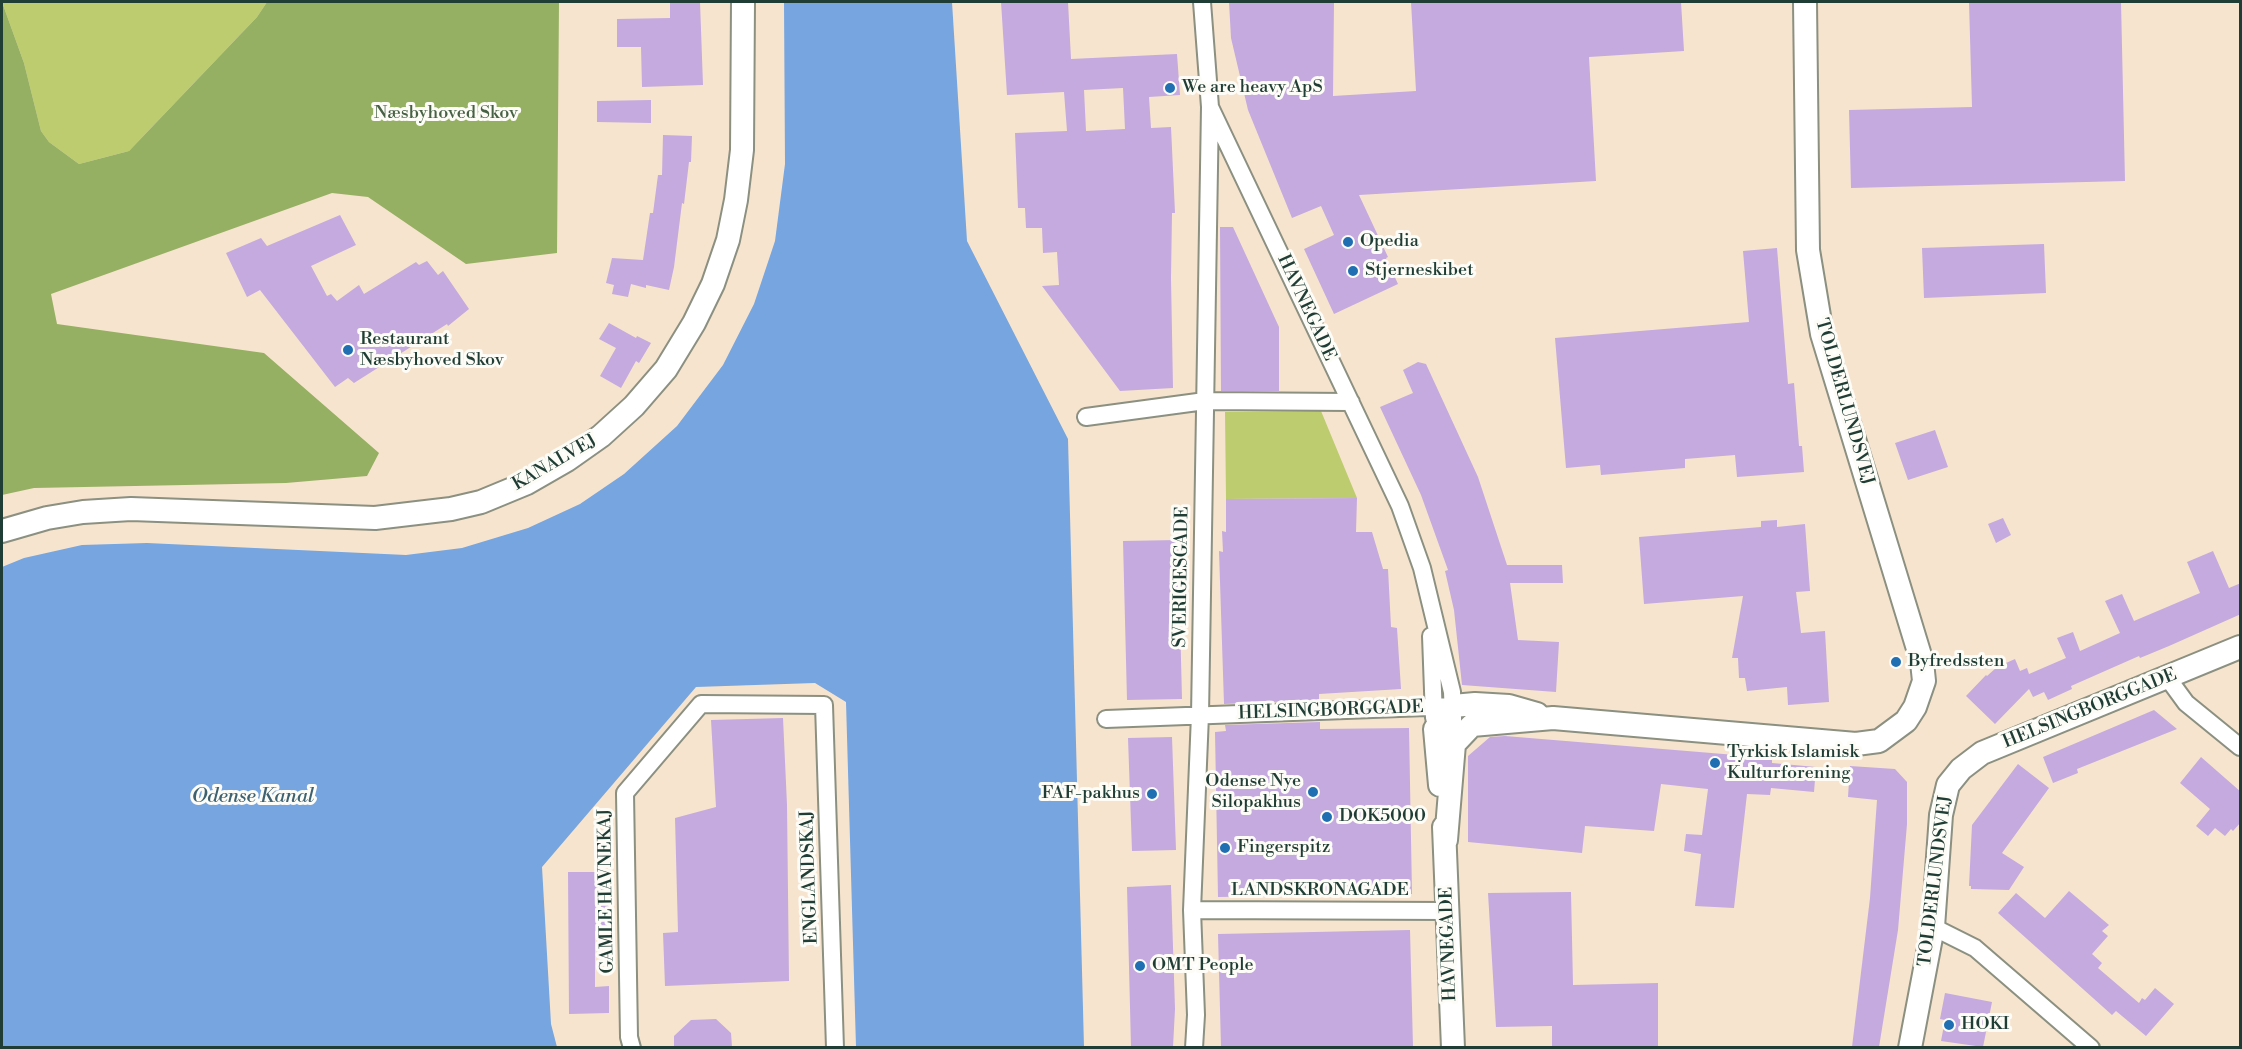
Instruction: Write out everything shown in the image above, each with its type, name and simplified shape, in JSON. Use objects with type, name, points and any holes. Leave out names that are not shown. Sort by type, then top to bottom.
[{"type":"street","name":"KANALVEJ","points":[[2,531],[56,516],[131,509],[375,518],[451,509],[482,502],[527,483],[602,436],[634,406],[666,369],[704,303],[728,240],[742,150],[743,2]]},
{"type":"street","name":"HAVNEGADE","points":[[1202,2],[1210,107],[1400,506],[1422,568],[1452,692],[1446,717]]},
{"type":"street","name":"TOLDERLUNDSVEJ","points":[[1805,2],[1808,250],[1822,334],[1922,662],[1924,681],[1915,707],[1906,721]]},
{"type":"street","name":"SVERIGESGADE","points":[[1194,1047],[1196,1015],[1192,909],[1200,715],[1210,107]]},
{"type":"street","points":[[1086,417],[1205,401],[1350,402]]},
{"type":"street","name":"HAVNEGADE","points":[[1431,611],[1446,717],[1446,840],[1453,1047]]},
{"type":"street","name":"HELSINGBORGGADE","points":[[1948,785],[1961,769],[1982,753],[2241,647]]},
{"type":"street","points":[[2167,677],[2186,703],[2241,747]]},
{"type":"street","name":"GAMLE HAVNEKAJ","points":[[632,1047],[629,1037],[625,793],[701,704],[824,705]]},
{"type":"street","name":"HELSINGBORGGADE","points":[[1106,719],[1200,715],[1446,717],[1474,704],[1509,706],[1553,718],[1856,744],[1879,741],[1906,721]]},
{"type":"street","name":"ENGLANDSKAJ","points":[[824,705],[835,1047]]},
{"type":"street","name":"TOLDERLUNDSVEJ","points":[[1910,1047],[1933,927],[1941,815],[1948,785]]},
{"type":"street","name":"LANDSKRONAGADE","points":[[1192,909],[1448,911]]},
{"type":"street","points":[[1933,927],[1974,948],[2091,1047]]},
{"type":"green space","points":[[2,2],[267,2],[257,17],[129,151],[79,164],[49,142],[41,131],[24,63]]},
{"type":"green space","name":"Næsbyhoved Skov","points":[[2,2],[24,63],[41,131],[49,142],[79,164],[129,151],[257,17],[267,2],[559,2],[557,253],[466,264],[368,197],[332,193],[51,294],[57,324],[264,353],[379,453],[367,476],[286,483],[34,488],[2,495]]},
{"type":"green space","points":[[1321,411],[1357,498],[1226,499],[1225,412]]},
{"type":"water","name":"Odense Kanal","points":[[784,2],[952,2],[967,241],[1068,439],[1084,1047],[856,1047],[846,702],[815,683],[696,687],[542,867],[551,1024],[557,1047],[2,1047],[2,567],[24,558],[82,545],[147,543],[406,555],[462,548],[528,528],[580,504],[624,474],[677,426],[723,365],[754,304],[775,241],[785,164]]},
{"type":"building","points":[[670,2],[700,2],[703,85],[642,87],[641,47],[617,47],[617,19],[670,18]]},
{"type":"building","points":[[1001,2],[1068,2],[1071,59],[1177,54],[1180,95],[1149,97],[1151,128],[1171,127],[1175,213],[1172,213],[1171,278],[1173,388],[1120,391],[1042,286],[1059,285],[1057,252],[1043,253],[1042,228],[1026,228],[1025,208],[1018,208],[1015,133],[1067,131],[1064,92],[1007,95]],"holes":[[[1123,88],[1125,129],[1086,131],[1084,90]]]},
{"type":"building","points":[[1229,2],[1334,2],[1333,96],[1416,91],[1411,2],[1681,2],[1684,51],[1589,57],[1596,181],[1359,195],[1398,284],[1334,314],[1304,249],[1334,235],[1321,206],[1292,218],[1248,110],[1231,38]]},
{"type":"building","points":[[1969,2],[2121,2],[2125,181],[1851,188],[1849,110],[1972,107]]},
{"type":"building","points":[[651,100],[651,123],[597,122],[597,101]]},
{"type":"building","points":[[663,135],[692,136],[691,162],[689,162],[669,290],[631,284],[628,297],[612,294],[614,285],[606,283],[612,258],[643,260],[658,175],[662,175]]},
{"type":"building","points":[[340,215],[356,245],[311,266],[327,296],[331,294],[337,301],[359,285],[364,294],[416,262],[419,265],[427,261],[438,275],[443,271],[469,309],[448,326],[447,324],[354,383],[348,378],[335,387],[260,290],[247,297],[226,253],[261,238],[267,246]]},
{"type":"building","points":[[1220,227],[1233,227],[1279,327],[1279,391],[1221,391]]},
{"type":"building","points":[[2044,244],[2046,293],[1924,298],[1922,248]]},
{"type":"building","points":[[1777,248],[1788,384],[1794,383],[1799,446],[1802,446],[1804,472],[1737,477],[1735,455],[1685,459],[1685,468],[1601,475],[1600,465],[1566,468],[1555,338],[1749,322],[1743,251]]},
{"type":"building","points":[[609,323],[636,338],[637,336],[651,343],[639,363],[636,361],[621,388],[600,376],[616,348],[599,339]]},
{"type":"building","points":[[1418,362],[1426,364],[1478,477],[1507,565],[1562,565],[1563,583],[1510,583],[1518,640],[1559,642],[1556,692],[1462,685],[1454,610],[1445,571],[1448,570],[1421,495],[1380,407],[1413,393],[1403,370]]},
{"type":"building","points":[[1935,430],[1948,467],[1908,480],[1895,443]]},
{"type":"building","points":[[1357,498],[1356,532],[1372,532],[1383,569],[1388,569],[1391,627],[1397,628],[1401,689],[1319,694],[1319,700],[1224,704],[1219,551],[1223,552],[1222,531],[1226,532],[1226,499]]},
{"type":"building","points":[[2003,518],[2011,535],[1996,543],[1988,524]]},
{"type":"building","points":[[1777,520],[1777,527],[1805,524],[1810,591],[1796,592],[1801,633],[1825,631],[1829,702],[1788,705],[1787,687],[1747,691],[1745,678],[1739,678],[1738,658],[1732,658],[1743,596],[1644,604],[1639,537],[1761,527],[1761,521]]},
{"type":"building","points":[[1178,540],[1182,699],[1127,700],[1123,541]]},
{"type":"building","points":[[2213,551],[2229,588],[2241,583],[2241,614],[2071,686],[2072,689],[2048,700],[2044,692],[2033,697],[2029,689],[1995,724],[1966,696],[1986,675],[2015,659],[2020,671],[2027,668],[2029,674],[2066,658],[2057,638],[2073,632],[2080,651],[2120,633],[2105,601],[2122,594],[2134,621],[2200,593],[2187,562]]},
{"type":"building","points":[[2154,710],[2177,729],[2077,769],[2078,773],[2053,783],[2043,757]]},
{"type":"building","points":[[783,718],[787,805],[789,981],[665,986],[663,933],[678,932],[675,818],[716,807],[711,720]]},
{"type":"building","name":"Odense Nye Silopakhus","points":[[1320,722],[1320,729],[1409,728],[1412,894],[1218,897],[1215,732],[1226,731],[1225,725]]},
{"type":"building","points":[[1505,736],[1772,758],[1772,763],[1816,767],[1814,792],[1771,788],[1770,795],[1747,794],[1734,908],[1695,906],[1701,854],[1684,851],[1686,834],[1702,835],[1708,789],[1661,784],[1654,831],[1585,826],[1582,853],[1468,842],[1468,756],[1490,737]]},
{"type":"building","name":"FAF-pakhus","points":[[1172,737],[1176,850],[1132,851],[1128,738]]},
{"type":"building","points":[[2201,757],[2241,792],[2241,822],[2225,836],[2215,828],[2208,836],[2196,826],[2210,809],[2180,783]]},
{"type":"building","points":[[2018,764],[2049,788],[2002,853],[2024,867],[2009,890],[1971,889],[1969,886],[1972,825]]},
{"type":"building","points":[[1850,766],[1895,769],[1907,782],[1907,824],[1898,930],[1879,1047],[1852,1047],[1870,898],[1877,800],[1848,797]]},
{"type":"building","points":[[568,872],[609,872],[609,931],[595,931],[595,987],[609,986],[609,1013],[569,1014]]},
{"type":"building","points":[[1171,885],[1175,1009],[1173,1047],[1131,1047],[1127,887]]},
{"type":"building","points":[[2069,891],[2109,925],[2102,931],[2108,936],[2092,954],[2102,963],[2098,968],[2139,1003],[2142,998],[2145,1000],[2155,988],[2174,1004],[2146,1036],[2116,1011],[2112,1015],[1998,913],[2016,893],[2045,918]]},
{"type":"building","points":[[1571,892],[1573,985],[1658,983],[1658,1047],[1552,1047],[1552,1026],[1496,1027],[1488,893]]},
{"type":"building","points":[[1410,930],[1413,1047],[1221,1047],[1218,934]]},
{"type":"building","points":[[1945,993],[1992,1002],[1983,1047],[1941,1041],[1945,1020],[1940,1019]]},
{"type":"building","points":[[716,1019],[731,1033],[732,1047],[674,1047],[674,1036],[691,1020]]},
{"type":"place","name":"We are heavy ApS","points":[[1170,88]]},
{"type":"place","name":"Opedia","points":[[1348,242]]},
{"type":"place","name":"Stjerneskibet","points":[[1353,271]]},
{"type":"place","name":"Restaurant Næsbyhoved Skov","points":[[348,350]]},
{"type":"place","name":"Byfredssten","points":[[1896,662]]},
{"type":"place","name":"Tyrkisk Islamisk Kulturforening","points":[[1715,763]]},
{"type":"place","name":"Odense Nye Silopakhus","points":[[1313,792]]},
{"type":"place","name":"FAF-pakhus","points":[[1152,794]]},
{"type":"place","name":"DOK5000","points":[[1327,817]]},
{"type":"place","name":"Fingerspitz","points":[[1225,848]]},
{"type":"place","name":"OMT People","points":[[1140,966]]},
{"type":"place","name":"HOKI","points":[[1949,1025]]}]
